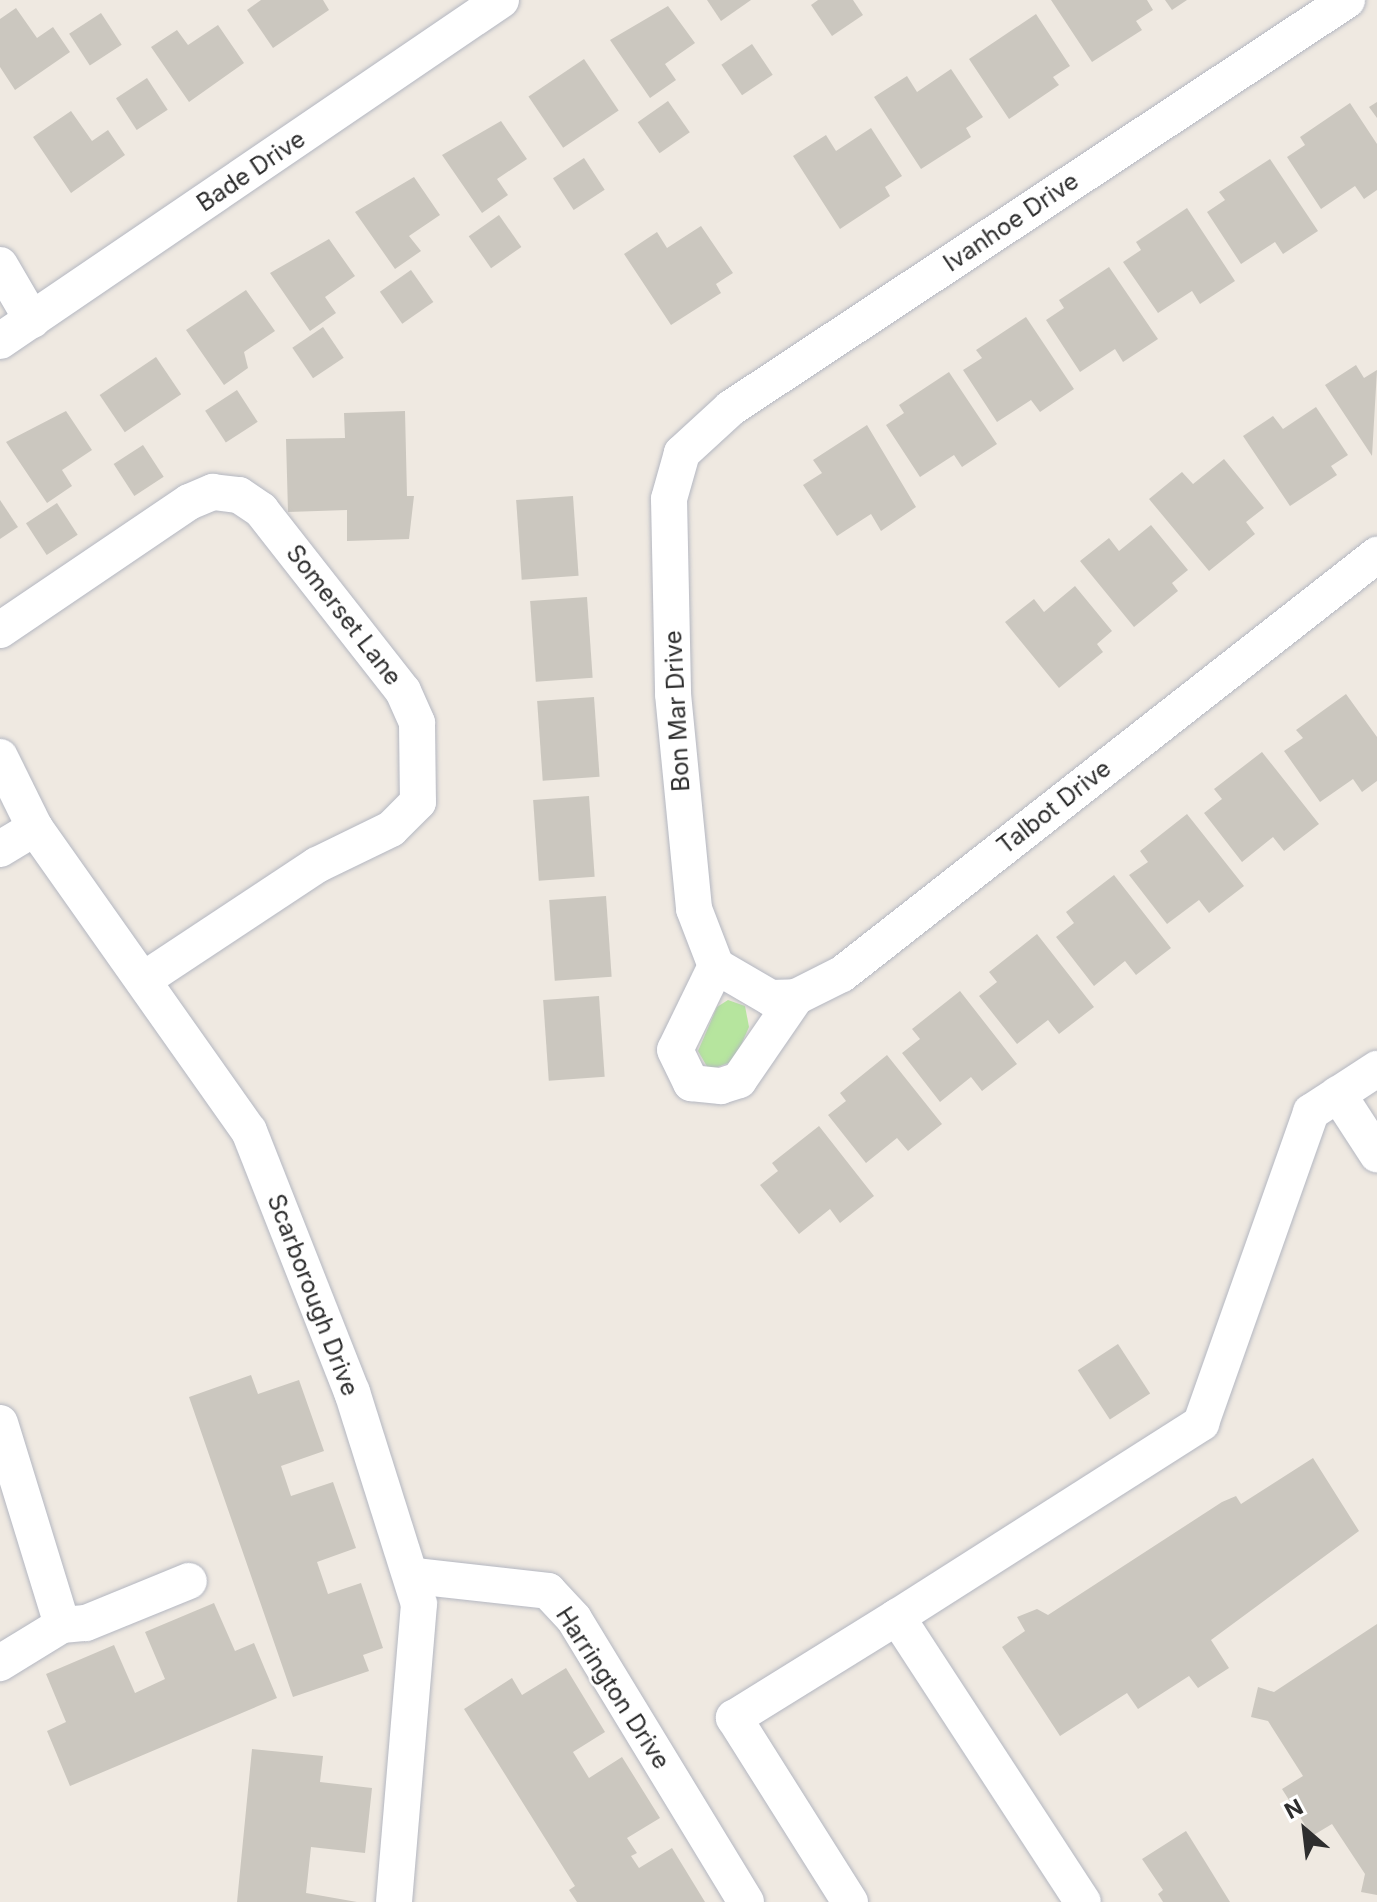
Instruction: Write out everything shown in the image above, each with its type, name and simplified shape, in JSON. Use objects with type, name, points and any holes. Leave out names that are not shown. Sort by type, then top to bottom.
[{"type":"street","name":"Bade Drive","points":[[0,341],[501,0]]},
{"type":"street","name":"Ivanhoe Drive","points":[[682,453],[731,408],[1347,0]]},
{"type":"street","points":[[0,265],[32,320]]},
{"type":"street","name":"Bon Mar Drive","points":[[682,453],[669,499],[673,694],[694,909],[716,966]]},
{"type":"street","name":"Somerset Lane","points":[[0,630],[189,502],[213,492],[239,495],[261,510],[412,712],[423,769],[418,802],[391,829],[317,865],[146,978]]},
{"type":"street","name":"Talbot Drive","points":[[796,997],[842,974],[1372,570]]},
{"type":"street","name":"Scarborough Drive","points":[[0,757],[35,828],[146,978],[249,1131],[415,1576],[417,1643],[394,1902]]},
{"type":"street","points":[[0,849],[35,828]]},
{"type":"street","points":[[716,966],[760,994],[796,997],[739,1080],[691,1083],[675,1050],[716,966]]},
{"type":"street","points":[[850,1902],[734,1718],[1201,1423],[1311,1112],[1377,1069]]},
{"type":"street","points":[[1338,1094],[1377,1154]]},
{"type":"street","points":[[0,1423],[62,1625]]},
{"type":"street","name":"Harrington Drive","points":[[415,1576],[548,1591],[574,1619],[746,1902]]},
{"type":"street","points":[[0,1663],[62,1625],[86,1623],[189,1581]]},
{"type":"street","points":[[897,1617],[1083,1902]]},
{"type":"green space","points":[[728,1000],[745,1006],[749,1027],[734,1061],[709,1070],[698,1051],[717,1007]]},
{"type":"building","points":[[261,0],[323,0],[329,10],[273,48],[247,10]]},
{"type":"building","points":[[707,0],[751,0],[721,21]]},
{"type":"building","points":[[818,0],[853,0],[863,15],[832,36],[811,5]]},
{"type":"building","points":[[1051,0],[1147,0],[1153,10],[1136,21],[1142,30],[1092,62]]},
{"type":"building","points":[[1165,0],[1187,0],[1172,10]]},
{"type":"building","points":[[668,6],[695,43],[665,64],[676,80],[650,98],[610,40]]},
{"type":"building","points":[[16,8],[37,38],[53,27],[70,52],[15,90],[0,67],[0,19]]},
{"type":"building","points":[[101,13],[122,45],[90,66],[69,34]]},
{"type":"building","points":[[1036,14],[1070,66],[1053,77],[1059,85],[1009,119],[969,59]]},
{"type":"building","points":[[218,25],[244,63],[189,102],[151,47],[177,30],[188,45]]},
{"type":"building","points":[[752,44],[773,75],[742,95],[721,65]]},
{"type":"building","points":[[584,59],[619,110],[563,148],[528,96]]},
{"type":"building","points":[[951,69],[983,117],[966,128],[971,137],[921,169],[874,97],[907,76],[917,92]]},
{"type":"building","points":[[147,78],[168,110],[137,130],[116,98]]},
{"type":"building","points":[[668,101],[690,132],[659,153],[638,122]]},
{"type":"building","points":[[1377,102],[1377,118],[1369,107]]},
{"type":"building","points":[[1350,103],[1377,144],[1377,190],[1364,199],[1355,186],[1321,209],[1287,157],[1305,145],[1300,137]]},
{"type":"building","points":[[71,111],[92,141],[108,130],[125,155],[71,193],[33,137]]},
{"type":"building","points":[[501,121],[527,159],[497,179],[508,195],[482,213],[442,155]]},
{"type":"building","points":[[871,128],[902,176],[885,187],[890,196],[840,229],[793,156],[826,135],[836,151]]},
{"type":"building","points":[[584,158],[605,190],[574,210],[553,178]]},
{"type":"building","points":[[1270,159],[1318,231],[1283,254],[1275,242],[1241,264],[1207,212],[1225,200],[1219,192]]},
{"type":"building","points":[[414,177],[440,215],[409,236],[421,251],[395,269],[355,212]]},
{"type":"building","points":[[1187,208],[1235,281],[1200,304],[1192,291],[1158,313],[1123,262],[1141,250],[1136,242]]},
{"type":"building","points":[[499,215],[521,247],[491,268],[469,236]]},
{"type":"building","points":[[701,226],[733,273],[716,284],[721,293],[671,325],[624,254],[657,232],[667,248]]},
{"type":"building","points":[[329,239],[355,276],[325,297],[336,313],[310,331],[270,273]]},
{"type":"building","points":[[1109,267],[1158,339],[1123,362],[1115,349],[1080,372],[1046,320],[1064,308],[1059,300]]},
{"type":"building","points":[[411,270],[433,302],[402,324],[380,292]]},
{"type":"building","points":[[246,290],[275,331],[244,352],[248,368],[224,385],[186,330]]},
{"type":"building","points":[[1026,317],[1074,389],[1040,412],[1031,400],[997,422],[963,370],[982,358],[976,350]]},
{"type":"building","points":[[323,327],[344,358],[313,378],[292,348]]},
{"type":"building","points":[[156,357],[181,394],[125,432],[100,395]]},
{"type":"building","points":[[1356,365],[1364,378],[1377,370],[1372,456],[1325,385]]},
{"type":"building","points":[[949,372],[997,444],[962,467],[954,455],[920,477],[886,425],[904,413],[899,405]]},
{"type":"building","points":[[237,390],[258,422],[226,443],[205,411]]},
{"type":"building","points":[[1316,407],[1348,455],[1331,466],[1337,475],[1290,506],[1243,436],[1273,416],[1283,429]]},
{"type":"building","points":[[66,411],[92,450],[62,470],[72,486],[47,503],[6,442]]},
{"type":"building","points":[[405,411],[407,496],[414,496],[409,539],[347,541],[347,510],[288,512],[286,439],[345,438],[344,413]]},
{"type":"building","points":[[867,425],[916,507],[881,531],[871,514],[837,536],[803,485],[822,473],[813,460]]},
{"type":"building","points":[[143,445],[164,477],[134,496],[114,464]]},
{"type":"building","points":[[1224,459],[1264,508],[1246,522],[1255,534],[1209,571],[1149,499],[1182,472],[1193,484]]},
{"type":"building","points":[[573,496],[579,576],[522,580],[516,500]]},
{"type":"building","points":[[0,500],[18,527],[0,539]]},
{"type":"building","points":[[57,503],[78,535],[47,555],[26,523]]},
{"type":"building","points":[[1151,525],[1188,570],[1172,583],[1178,591],[1134,627],[1080,561],[1109,538],[1119,551]]},
{"type":"building","points":[[1075,586],[1112,631],[1097,644],[1103,652],[1059,688],[1005,622],[1034,599],[1044,612]]},
{"type":"building","points":[[587,597],[593,678],[536,682],[530,601]]},
{"type":"building","points":[[1346,694],[1377,737],[1377,781],[1362,792],[1353,779],[1320,802],[1284,751],[1303,738],[1296,730]]},
{"type":"building","points":[[594,697],[600,777],[543,781],[537,701]]},
{"type":"building","points":[[1262,752],[1319,824],[1284,851],[1273,837],[1242,862],[1204,813],[1222,799],[1214,789]]},
{"type":"building","points":[[589,796],[595,877],[539,881],[533,800]]},
{"type":"building","points":[[1187,814],[1244,886],[1209,913],[1199,900],[1167,924],[1129,875],[1148,862],[1140,851]]},
{"type":"building","points":[[1114,875],[1171,948],[1136,975],[1125,961],[1094,986],[1056,937],[1074,923],[1066,912]]},
{"type":"building","points":[[606,896],[612,977],[555,981],[549,900]]},
{"type":"building","points":[[1037,934],[1094,1007],[1059,1034],[1048,1020],[1017,1044],[979,996],[997,982],[989,972]]},
{"type":"building","points":[[960,991],[1017,1064],[982,1091],[971,1077],[940,1102],[902,1053],[920,1039],[912,1029]]},
{"type":"building","points":[[599,996],[605,1077],[549,1081],[543,1000]]},
{"type":"building","points":[[887,1055],[942,1124],[908,1151],[897,1138],[866,1163],[828,1115],[846,1101],[840,1093]]},
{"type":"building","points":[[819,1126],[874,1196],[840,1223],[830,1209],[799,1234],[760,1185],[778,1171],[772,1163]]},
{"type":"building","points":[[1118,1344],[1150,1393],[1110,1420],[1078,1370]]},
{"type":"building","points":[[251,1375],[258,1394],[299,1380],[324,1451],[281,1466],[291,1496],[333,1482],[356,1548],[317,1562],[328,1594],[361,1583],[383,1648],[363,1655],[369,1671],[293,1697],[189,1397]]},
{"type":"building","points":[[1313,1458],[1359,1531],[1211,1640],[1229,1668],[1198,1688],[1189,1676],[1138,1709],[1127,1693],[1060,1736],[1002,1647],[1025,1631],[1017,1617],[1037,1609],[1048,1615],[1222,1502],[1236,1496],[1241,1504]]},
{"type":"building","points":[[214,1603],[235,1651],[254,1643],[277,1698],[70,1786],[47,1731],[66,1722],[46,1674],[114,1645],[135,1693],[165,1679],[145,1632]]},
{"type":"building","points":[[1377,1624],[1377,1895],[1361,1892],[1365,1874],[1332,1824],[1312,1836],[1282,1789],[1303,1776],[1268,1721],[1251,1717],[1258,1687],[1274,1692]]},
{"type":"building","points":[[566,1668],[605,1732],[573,1752],[589,1778],[622,1757],[660,1818],[627,1838],[637,1853],[631,1856],[639,1868],[672,1848],[705,1902],[577,1902],[569,1890],[575,1886],[464,1709],[512,1678],[522,1695]]},
{"type":"building","points":[[252,1749],[323,1756],[320,1782],[372,1788],[365,1853],[311,1847],[306,1893],[357,1902],[237,1902]]},
{"type":"building","points":[[1186,1831],[1230,1902],[1163,1902],[1158,1894],[1163,1890],[1142,1859]]}]
